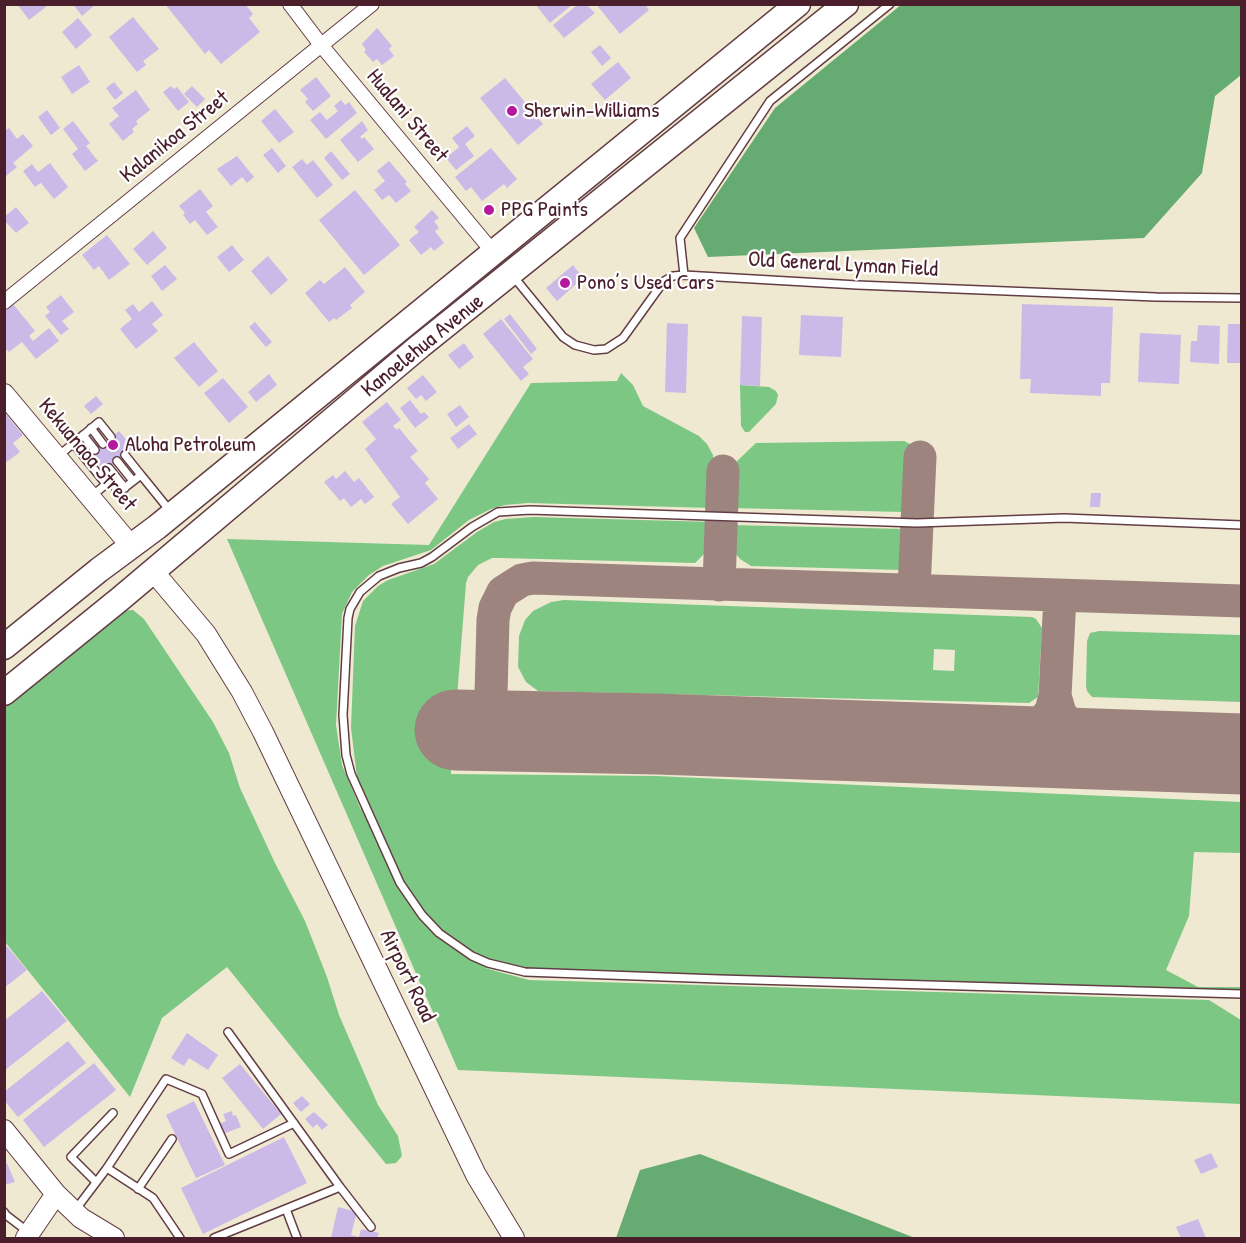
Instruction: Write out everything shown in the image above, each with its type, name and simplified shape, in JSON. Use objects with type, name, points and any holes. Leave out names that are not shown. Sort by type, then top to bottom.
[{"type":"highway","name":"Kanoelehua Avenue","points":[[4,647],[172,514],[798,4]]},
{"type":"highway","name":"Kanoelehua Avenue","points":[[4,693],[420,346],[839,8]]},
{"type":"highway","points":[[131,546],[153,571]]},
{"type":"street","name":"Hualani Street","points":[[290,4],[321,45],[493,252]]},
{"type":"street","name":"Kalanikoa Street","points":[[4,302],[372,4]]},
{"type":"street","name":"Kekuanaoa Street","points":[[4,394],[131,546]]},
{"type":"street","name":"Airport Road","points":[[153,571],[206,634],[225,663],[263,732],[476,1175],[514,1239]]},
{"type":"street","points":[[5,1134],[56,1194],[93,1231],[114,1239]]},
{"type":"street","points":[[28,1236],[56,1194]]},
{"type":"lane","points":[[684,275],[680,238],[770,101],[890,4]]},
{"type":"lane","name":"Old General Lyman Field","points":[[511,274],[563,337],[575,345],[594,350],[606,349],[623,338],[657,288],[673,276],[684,275],[857,285],[1156,297],[1242,298]]},
{"type":"lane","points":[[57,457],[99,422],[111,437]]},
{"type":"lane","points":[[91,428],[103,444]]},
{"type":"lane","points":[[83,435],[95,450]]},
{"type":"lane","points":[[73,443],[106,484]]},
{"type":"lane","points":[[125,454],[172,514]]},
{"type":"lane","points":[[117,461],[133,481]]},
{"type":"lane","points":[[109,468],[125,488]]},
{"type":"lane","points":[[91,497],[110,481],[119,492],[141,475]]},
{"type":"lane","points":[[1242,525],[1064,518],[917,523],[530,510],[498,512],[472,527],[422,563],[399,568],[379,576],[360,592],[350,609],[348,618],[344,715],[346,754],[351,774],[409,898],[439,933],[456,946],[472,956],[508,969],[525,972],[719,979],[1242,994]]},
{"type":"lane","points":[[228,1032],[371,1227]]},
{"type":"lane","points":[[74,1211],[107,1168],[166,1079],[202,1094],[229,1154],[294,1123]]},
{"type":"lane","points":[[96,1182],[71,1157],[113,1113]]},
{"type":"lane","points":[[138,1189],[172,1138]]},
{"type":"lane","points":[[107,1168],[153,1198],[180,1239]]},
{"type":"lane","points":[[214,1239],[340,1186]]},
{"type":"lane","points":[[286,1209],[297,1239]]},
{"type":"lane","points":[[4,1212],[28,1236]]},
{"type":"green space","points":[[902,4],[1241,5],[1241,75],[1215,96],[1202,173],[1144,238],[708,257],[694,228],[775,108]]},
{"type":"green space","points":[[621,373],[633,385],[643,406],[699,436],[707,444],[713,455],[715,467],[712,508],[528,503],[505,505],[469,520],[431,550],[383,566],[369,575],[352,592],[342,614],[336,725],[342,765],[361,810],[351,728],[355,626],[363,601],[378,586],[388,580],[434,564],[477,532],[494,522],[506,519],[533,517],[714,522],[713,541],[710,548],[695,563],[492,558],[478,565],[466,583],[451,774],[656,776],[1241,802],[1241,853],[1194,852],[1189,916],[1166,970],[1198,987],[1241,987],[1241,996],[530,977],[481,967],[529,980],[1209,1000],[1241,1020],[1241,1104],[458,1070],[227,539],[429,545],[531,383],[617,381]]},
{"type":"green space","points":[[740,385],[769,387],[778,395],[776,404],[749,432],[745,432],[741,426]]},
{"type":"green space","points":[[904,441],[912,445],[913,449],[904,512],[730,508],[730,483],[734,464],[756,443]]},
{"type":"green space","points":[[730,525],[906,529],[904,566],[902,570],[751,566],[740,559],[729,546]]},
{"type":"green space","points":[[564,600],[1032,617],[1042,628],[1038,697],[1029,703],[538,691],[526,682],[518,667],[519,636],[525,620],[533,611],[551,602]],"holes":[[[934,649],[955,650],[954,671],[933,670]]]},
{"type":"green space","points":[[133,610],[144,619],[213,722],[229,753],[240,788],[305,921],[339,1015],[378,1105],[398,1136],[402,1156],[396,1163],[386,1164],[227,967],[162,1018],[130,1097],[5,942],[5,705],[121,611]]},
{"type":"green space","points":[[1099,631],[1241,635],[1241,702],[1092,697],[1086,686],[1087,641],[1090,633]]},
{"type":"green space","points":[[700,1154],[915,1238],[616,1238],[640,1170]]},
{"type":"building","points":[[17,4],[46,4],[47,6],[29,20]]},
{"type":"building","points":[[73,4],[96,4],[82,16]]},
{"type":"building","points":[[165,4],[245,4],[253,14],[249,18],[260,32],[221,64],[209,50],[205,54]]},
{"type":"building","points":[[535,4],[573,4],[550,23]]},
{"type":"building","points":[[596,4],[645,4],[649,10],[620,34]]},
{"type":"building","points":[[577,5],[587,5],[595,13],[564,38],[553,25]]},
{"type":"building","points":[[133,17],[159,49],[143,61],[146,65],[137,72],[109,37]]},
{"type":"building","points":[[78,18],[92,35],[76,49],[62,32]]},
{"type":"building","points":[[377,28],[392,46],[389,49],[394,56],[382,65],[377,59],[373,62],[364,52],[366,50],[362,44]]},
{"type":"building","points":[[600,45],[611,58],[602,66],[591,52]]},
{"type":"building","points":[[618,62],[631,78],[605,100],[591,84]]},
{"type":"building","points":[[79,65],[90,82],[72,94],[61,77]]},
{"type":"building","points":[[316,77],[331,96],[313,111],[305,102],[308,99],[300,90]]},
{"type":"building","name":"Sherwin-Williams","points":[[505,78],[543,124],[518,145],[480,98]]},
{"type":"building","points":[[114,82],[123,93],[115,100],[106,88]]},
{"type":"building","points":[[171,86],[174,89],[177,87],[189,102],[178,111],[163,92]]},
{"type":"building","points":[[192,86],[205,99],[197,107],[184,94]]},
{"type":"building","points":[[136,90],[150,110],[136,121],[138,124],[132,129],[134,132],[123,141],[109,124],[119,116],[112,108]]},
{"type":"building","points":[[341,100],[345,105],[349,102],[357,113],[326,139],[310,120],[320,112],[327,120],[338,111],[334,106]]},
{"type":"building","points":[[275,109],[294,132],[279,143],[261,121]]},
{"type":"building","points":[[47,110],[60,128],[51,135],[38,117]]},
{"type":"building","points":[[73,121],[90,143],[86,146],[98,161],[85,171],[72,154],[78,149],[63,129]]},
{"type":"building","points":[[362,121],[368,130],[360,137],[362,139],[364,137],[374,149],[358,162],[340,140]]},
{"type":"building","points":[[467,126],[475,136],[465,144],[474,156],[456,170],[446,158],[459,147],[452,138]]},
{"type":"building","points":[[9,128],[17,139],[23,134],[33,146],[13,163],[17,167],[6,176],[4,174],[4,131]]},
{"type":"building","points":[[272,148],[286,166],[278,173],[263,155]]},
{"type":"building","points":[[491,148],[517,179],[507,188],[504,184],[482,201],[471,187],[466,191],[455,177]]},
{"type":"building","points":[[331,151],[350,174],[342,180],[324,158]]},
{"type":"building","points":[[237,156],[254,177],[247,183],[242,177],[231,186],[217,169]]},
{"type":"building","points":[[302,159],[307,165],[313,160],[333,185],[317,198],[292,167]]},
{"type":"building","points":[[389,161],[407,182],[405,184],[411,191],[396,203],[389,195],[382,200],[374,190],[385,181],[377,171]]},
{"type":"building","points":[[50,163],[68,187],[54,199],[41,183],[35,187],[23,171],[32,164],[38,172]]},
{"type":"building","points":[[200,189],[213,206],[206,212],[218,227],[207,235],[195,220],[190,224],[179,206]]},
{"type":"building","points":[[355,190],[400,245],[364,275],[319,220]]},
{"type":"building","points":[[16,207],[29,223],[16,233],[4,217]]},
{"type":"building","points":[[432,210],[439,218],[434,221],[439,228],[435,231],[444,243],[434,251],[431,247],[421,255],[409,240],[419,232],[414,227]]},
{"type":"building","points":[[153,231],[167,248],[147,265],[133,249]]},
{"type":"building","points":[[107,235],[130,264],[109,280],[99,266],[94,270],[82,255]]},
{"type":"building","points":[[232,245],[244,260],[229,272],[217,257]]},
{"type":"building","points":[[268,256],[288,280],[271,295],[251,271]]},
{"type":"building","points":[[165,265],[177,279],[162,291],[151,276]]},
{"type":"building","name":"Pono’s Used Cars","points":[[573,265],[583,278],[557,301],[546,288]]},
{"type":"building","points":[[345,267],[365,292],[350,305],[352,308],[336,320],[334,318],[329,322],[305,293],[320,280],[324,284]]},
{"type":"building","points":[[61,295],[74,312],[62,321],[69,329],[61,335],[45,316],[50,312],[46,307]]},
{"type":"building","points":[[152,301],[163,315],[152,324],[158,331],[136,349],[120,329],[132,319],[125,310],[133,304],[139,312]]},
{"type":"building","points":[[13,304],[35,331],[29,336],[33,341],[49,328],[59,341],[36,359],[22,342],[9,352],[4,347],[4,311]]},
{"type":"building","points":[[1022,304],[1113,307],[1110,383],[1101,383],[1101,396],[1030,393],[1031,379],[1020,379]]},
{"type":"building","points":[[510,314],[537,349],[531,354],[504,319]]},
{"type":"building","points":[[801,315],[843,317],[841,357],[799,355]]},
{"type":"building","points":[[742,316],[762,317],[760,386],[740,385]]},
{"type":"building","points":[[501,319],[533,359],[523,367],[529,374],[521,381],[483,334]]},
{"type":"building","points":[[255,322],[272,342],[266,347],[249,327]]},
{"type":"building","points":[[667,323],[688,324],[686,393],[665,392]]},
{"type":"building","points":[[1228,324],[1242,324],[1242,363],[1227,363]]},
{"type":"building","points":[[1198,325],[1220,326],[1219,364],[1190,362],[1191,341],[1197,341]]},
{"type":"building","points":[[1140,333],[1181,335],[1179,384],[1138,382]]},
{"type":"building","points":[[194,342],[218,371],[199,387],[174,358]]},
{"type":"building","points":[[464,343],[474,357],[459,369],[448,355]]},
{"type":"building","points":[[269,374],[277,385],[256,402],[248,392]]},
{"type":"building","points":[[423,375],[437,392],[426,401],[421,395],[416,399],[407,388]]},
{"type":"building","points":[[223,378],[248,407],[229,423],[204,393]]},
{"type":"building","points":[[96,396],[103,404],[91,414],[84,406]]},
{"type":"building","points":[[410,400],[421,414],[424,412],[429,417],[415,428],[400,408]]},
{"type":"building","points":[[387,402],[401,420],[393,426],[397,430],[399,428],[418,451],[410,457],[429,479],[425,483],[438,499],[408,524],[391,504],[400,497],[365,449],[376,439],[362,422]]},
{"type":"building","points":[[460,405],[469,417],[456,427],[447,414]]},
{"type":"building","points":[[4,412],[23,435],[13,443],[20,452],[4,464]]},
{"type":"building","points":[[469,424],[477,434],[458,449],[450,438]]},
{"type":"building","points":[[119,431],[133,448],[105,471],[90,454]]},
{"type":"building","points":[[345,471],[354,482],[359,478],[374,497],[365,504],[361,499],[351,507],[344,498],[340,501],[324,482],[333,475],[336,479]]},
{"type":"building","points":[[1091,493],[1101,493],[1100,507],[1090,507]]},
{"type":"building","points":[[4,943],[27,970],[4,988]]},
{"type":"building","points":[[42,991],[67,1021],[4,1071],[4,1021]]},
{"type":"building","points":[[187,1033],[218,1055],[208,1070],[189,1058],[184,1066],[171,1058]]},
{"type":"building","points":[[68,1041],[86,1063],[18,1117],[4,1100],[4,1092]]},
{"type":"building","points":[[94,1063],[116,1090],[44,1147],[23,1120]]},
{"type":"building","points":[[240,1064],[281,1114],[263,1129],[222,1078]]},
{"type":"building","points":[[302,1096],[310,1104],[301,1112],[293,1103]]},
{"type":"building","points":[[194,1101],[225,1165],[196,1178],[166,1115]]},
{"type":"building","points":[[232,1111],[241,1127],[223,1134],[219,1124],[226,1121],[223,1114]]},
{"type":"building","points":[[314,1112],[328,1125],[322,1130],[317,1124],[313,1128],[305,1119]]},
{"type":"building","points":[[284,1137],[307,1183],[203,1234],[181,1188]]},
{"type":"building","points":[[1211,1153],[1218,1167],[1201,1174],[1194,1160]]},
{"type":"building","points":[[7,1163],[15,1182],[4,1185],[4,1164]]},
{"type":"building","points":[[338,1207],[357,1212],[351,1235],[359,1237],[361,1229],[379,1233],[377,1238],[331,1238]]},
{"type":"building","points":[[1198,1219],[1206,1238],[1181,1238],[1176,1227]]},
{"type":"taxiway","points":[[914,590],[920,457]]},
{"type":"taxiway","points":[[719,585],[723,471]]},
{"type":"taxiway","points":[[490,731],[495,608],[503,592],[522,580],[533,578],[1242,601]]},
{"type":"taxiway","points":[[1060,596],[1055,696],[1060,713],[1071,728],[1088,741],[1123,750]]},
{"type":"taxiway","points":[[995,746],[1021,739],[1036,730],[1051,711],[1055,696]]},
{"type":"runway","points":[[455,730],[657,734],[1242,754]]},
{"type":"place","name":"Sherwin-Williams","points":[[512,111]]},
{"type":"place","name":"PPG Paints","points":[[489,210]]},
{"type":"place","name":"Pono’s Used Cars","points":[[565,283]]},
{"type":"place","name":"Aloha Petroleum","points":[[113,445]]}]
